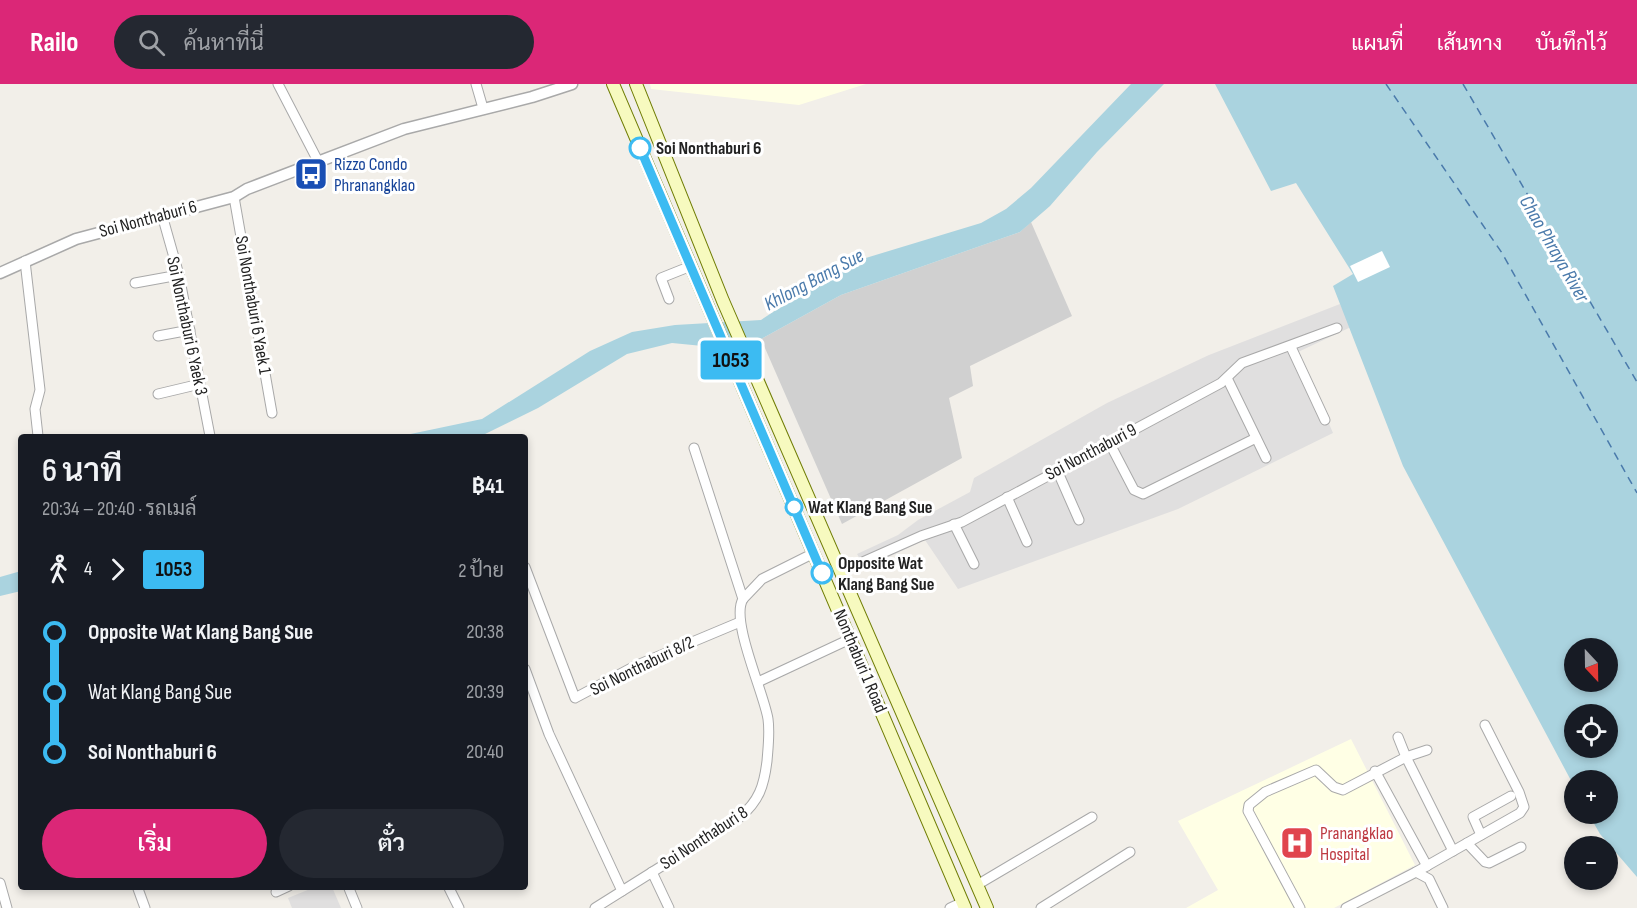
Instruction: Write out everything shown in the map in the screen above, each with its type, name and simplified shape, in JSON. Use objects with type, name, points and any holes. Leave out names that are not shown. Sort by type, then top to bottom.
[{"type":"main road","name":"Nonthaburi 1 Road","points":[[613,84],[964,905]]},
{"type":"main road","name":"Nonthaburi 1 Road","points":[[636,84],[723,301],[987,908]]},
{"type":"street","points":[[278,84],[319,163]]},
{"type":"street","points":[[476,84],[483,108]]},
{"type":"street","name":"Soi Nonthaburi 6","points":[[0,273],[76,239],[234,197],[404,129],[572,84]]},
{"type":"street","name":"Soi Nonthaburi 6 Yaek 1","points":[[234,197],[272,413]]},
{"type":"street","name":"Soi Nonthaburi 6 Yaek 3","points":[[162,215],[190,330],[210,434]]},
{"type":"street","points":[[25,261],[40,390],[35,409],[38,434]]},
{"type":"street","points":[[669,299],[661,278],[691,266]]},
{"type":"street","points":[[135,283],[178,276]]},
{"type":"street","name":"Soi Nonthaburi 9","points":[[840,572],[954,524],[1007,497],[1227,378],[1242,363],[1291,347],[1337,327]]},
{"type":"street","points":[[158,336],[190,330]]},
{"type":"street","points":[[1291,347],[1325,420]]},
{"type":"street","points":[[1227,378],[1266,458]]},
{"type":"street","points":[[158,394],[200,384]]},
{"type":"street","points":[[1109,442],[1134,490],[1143,494],[1256,438]]},
{"type":"street","name":"Soi Nonthaburi 8","points":[[595,908],[740,817],[758,798],[765,781],[768,722],[740,622],[740,604],[743,599],[694,448]]},
{"type":"street","points":[[1057,470],[1079,520]]},
{"type":"street","points":[[1007,497],[1027,543]]},
{"type":"street","points":[[954,524],[974,564]]},
{"type":"street","points":[[743,599],[762,579],[814,553]]},
{"type":"street","name":"Soi Nonthaburi 8/2","points":[[528,575],[575,698],[635,666],[740,622]]},
{"type":"street","points":[[758,682],[850,639]]},
{"type":"street","points":[[528,677],[549,734],[622,891]]},
{"type":"street","points":[[1346,908],[1416,872],[1520,813],[1524,807],[1520,792],[1485,725]]},
{"type":"street","points":[[1398,737],[1453,851]]},
{"type":"street","points":[[1300,908],[1248,811],[1249,805],[1265,792],[1311,771],[1316,770],[1334,787],[1343,790],[1375,771],[1427,750]]},
{"type":"street","points":[[1375,771],[1426,866]]},
{"type":"street","points":[[1480,836],[1473,817],[1511,796]]},
{"type":"street","points":[[977,885],[1092,817]]},
{"type":"street","points":[[1467,843],[1485,862],[1490,863],[1521,847]]},
{"type":"street","points":[[1041,908],[1130,852]]},
{"type":"street","points":[[652,872],[669,908]]},
{"type":"street","points":[[1416,872],[1429,879],[1443,908]]},
{"type":"street","points":[[0,883],[7,908]]},
{"type":"street","points":[[138,890],[145,908]]},
{"type":"street","points":[[276,892],[280,890]]},
{"type":"street","points":[[350,890],[357,908]]},
{"type":"street","points":[[450,890],[459,908]]},
{"type":"street","points":[[950,908],[964,905]]},
{"type":"shaded area","points":[[650,84],[866,84],[799,105],[651,89]]},
{"type":"shaded area","name":"Wat Klang Bang Sue","points":[[1031,222],[1072,316],[970,366],[973,386],[949,398],[962,458],[842,524],[761,339],[841,295],[1020,232]]},
{"type":"shaded area","points":[[1340,304],[1351,327],[1298,352],[1333,433],[1178,509],[958,589],[925,540],[865,568],[857,554],[898,535],[918,520],[970,492],[974,478],[1107,403],[1209,355]]},
{"type":"shaded area","name":"Pranangklao Hospital","points":[[1351,739],[1415,865],[1334,908],[1186,908],[1218,890],[1178,821]]},
{"type":"shaded area","points":[[308,890],[333,890],[341,908],[292,908],[288,898]]},
{"type":"water","points":[[1131,84],[1164,84],[1097,152],[1050,206],[1020,232],[841,295],[761,339],[713,347],[672,343],[627,354],[538,408],[485,434],[411,434],[482,419],[590,351],[632,332],[675,325],[761,320],[846,264],[981,223],[1006,209],[1031,188]]},
{"type":"water","name":"Chao Phraya River","points":[[1215,84],[1637,84],[1637,877],[1618,855],[1618,836],[1602,836],[1594,824],[1618,824],[1618,770],[1565,770],[1403,466],[1333,286],[1353,274],[1296,183],[1271,191]]},
{"type":"water","points":[[18,572],[18,592],[0,596],[0,577]]},
{"type":"pier","points":[[1382,251],[1390,267],[1358,282],[1350,266]]},
{"type":"ferry route","points":[[1386,84],[1502,253],[1637,493]]},
{"type":"ferry route","points":[[1463,84],[1637,382]]},
{"type":"bus line","name":"1053","points":[[640,148],[822,573]]},
{"type":"place","name":"Soi Nonthaburi 6","points":[[640,148]]},
{"type":"place","name":"Rizzo Condo Phranangklao","points":[[311,174]]},
{"type":"place","name":"Wat Klang Bang Sue","points":[[794,507]]},
{"type":"place","name":"Opposite Wat Klang Bang Sue","points":[[822,573]]},
{"type":"place","name":"Pranangklao Hospital","points":[[1297,843]]},
{"type":"water label","name":"Khlong Bang Sue","points":[[814,280]]}]
